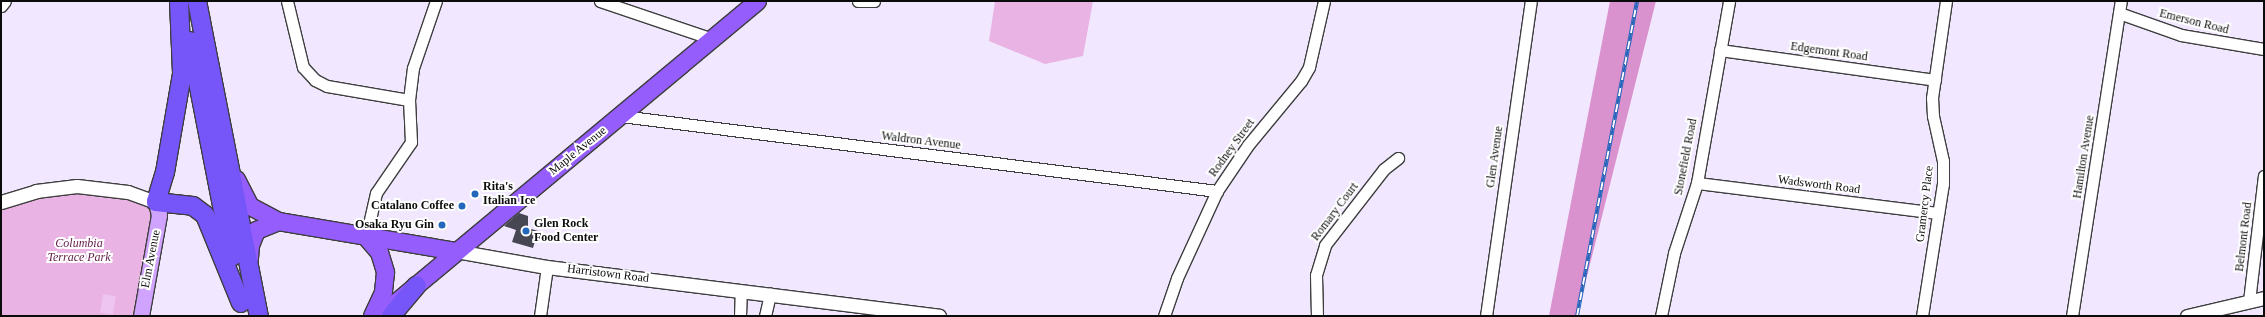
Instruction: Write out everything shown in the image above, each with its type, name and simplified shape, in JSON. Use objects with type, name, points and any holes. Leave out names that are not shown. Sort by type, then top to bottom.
[{"type":"highway","points":[[179,1],[182,74],[165,172],[156,202],[193,206],[205,215],[242,309]]},
{"type":"highway","points":[[182,1],[242,309]]},
{"type":"highway","points":[[197,1],[259,316]]},
{"type":"highway","points":[[204,1],[209,61]]},
{"type":"highway","points":[[391,316],[417,285]]},
{"type":"main road","name":"Maple Avenue","points":[[379,316],[621,116],[757,1]]},
{"type":"main road","points":[[229,162],[250,206],[278,221]]},
{"type":"main road","name":"Elm Avenue","points":[[141,316],[159,215],[156,202]]},
{"type":"main road","points":[[249,265],[250,245],[256,230],[278,221]]},
{"type":"main road","name":"Harristown Road","points":[[278,221],[456,252]]},
{"type":"main road","points":[[366,237],[379,252],[384,272],[383,292],[372,316]]},
{"type":"street","points":[[1,6],[5,1]]},
{"type":"street","points":[[287,1],[303,67],[315,80],[328,86],[409,100]]},
{"type":"street","points":[[366,237],[376,193],[411,142],[409,100],[418,47],[436,1]]},
{"type":"street","points":[[600,1],[712,39]]},
{"type":"street","points":[[858,1],[874,1]]},
{"type":"street","name":"Rodney Street","points":[[1164,316],[1177,278],[1217,191],[1248,145],[1301,81],[1312,58],[1324,1]]},
{"type":"street","name":"Glen Avenue","points":[[1486,316],[1531,1]]},
{"type":"street","name":"Stonefield Road","points":[[1661,316],[1674,253],[1697,183],[1729,1]]},
{"type":"street","name":"Gramercy Place","points":[[1922,316],[1938,213],[1943,161],[1933,116],[1934,80],[1946,1]]},
{"type":"street","name":"Hamilton Avenue","points":[[2072,316],[2121,1]]},
{"type":"street","name":"Emerson Road","points":[[2119,13],[2182,35],[2264,49]]},
{"type":"street","name":"Edgemont Road","points":[[1720,50],[1934,80]]},
{"type":"street","name":"Waldron Avenue","points":[[621,116],[1217,191]]},
{"type":"street","name":"Romary Court","points":[[1317,316],[1316,275],[1325,244],[1384,169],[1398,158]]},
{"type":"street","name":"Belmont Road","points":[[2249,302],[2264,176]]},
{"type":"street","name":"Wadsworth Road","points":[[1697,183],[1938,213]]},
{"type":"street","points":[[1,202],[36,191],[76,186],[128,192],[156,202]]},
{"type":"street","name":"Harristown Road","points":[[456,252],[547,267],[939,316]]},
{"type":"street","points":[[540,316],[547,267]]},
{"type":"street","points":[[740,316],[741,291]]},
{"type":"street","points":[[764,316],[770,294]]},
{"type":"street","points":[[2187,316],[2264,298]]},
{"type":"green space","points":[[995,1],[1093,1],[1083,56],[1045,64],[989,41]]},
{"type":"green space","name":"Columbia Terrace Park","points":[[53,188],[156,202],[141,316],[1,316],[1,202]]},
{"type":"shaded area","points":[[1610,1],[1656,1],[1577,316],[1549,316]]},
{"type":"shaded area","points":[[103,294],[116,296],[113,315],[100,313]]},
{"type":"building","name":"Glen Rock Food Center","points":[[519,213],[528,216],[528,228],[538,231],[533,248],[512,242],[516,230],[504,226]]},
{"type":"railway","points":[[1577,316],[1637,1]]},
{"type":"place","name":"Rita's Italian Ice","points":[[475,194]]},
{"type":"place","name":"Catalano Coffee","points":[[462,206]]},
{"type":"place","name":"Osaka Ryu Gin","points":[[442,225]]},
{"type":"place","name":"Glen Rock Food Center","points":[[526,231]]}]
